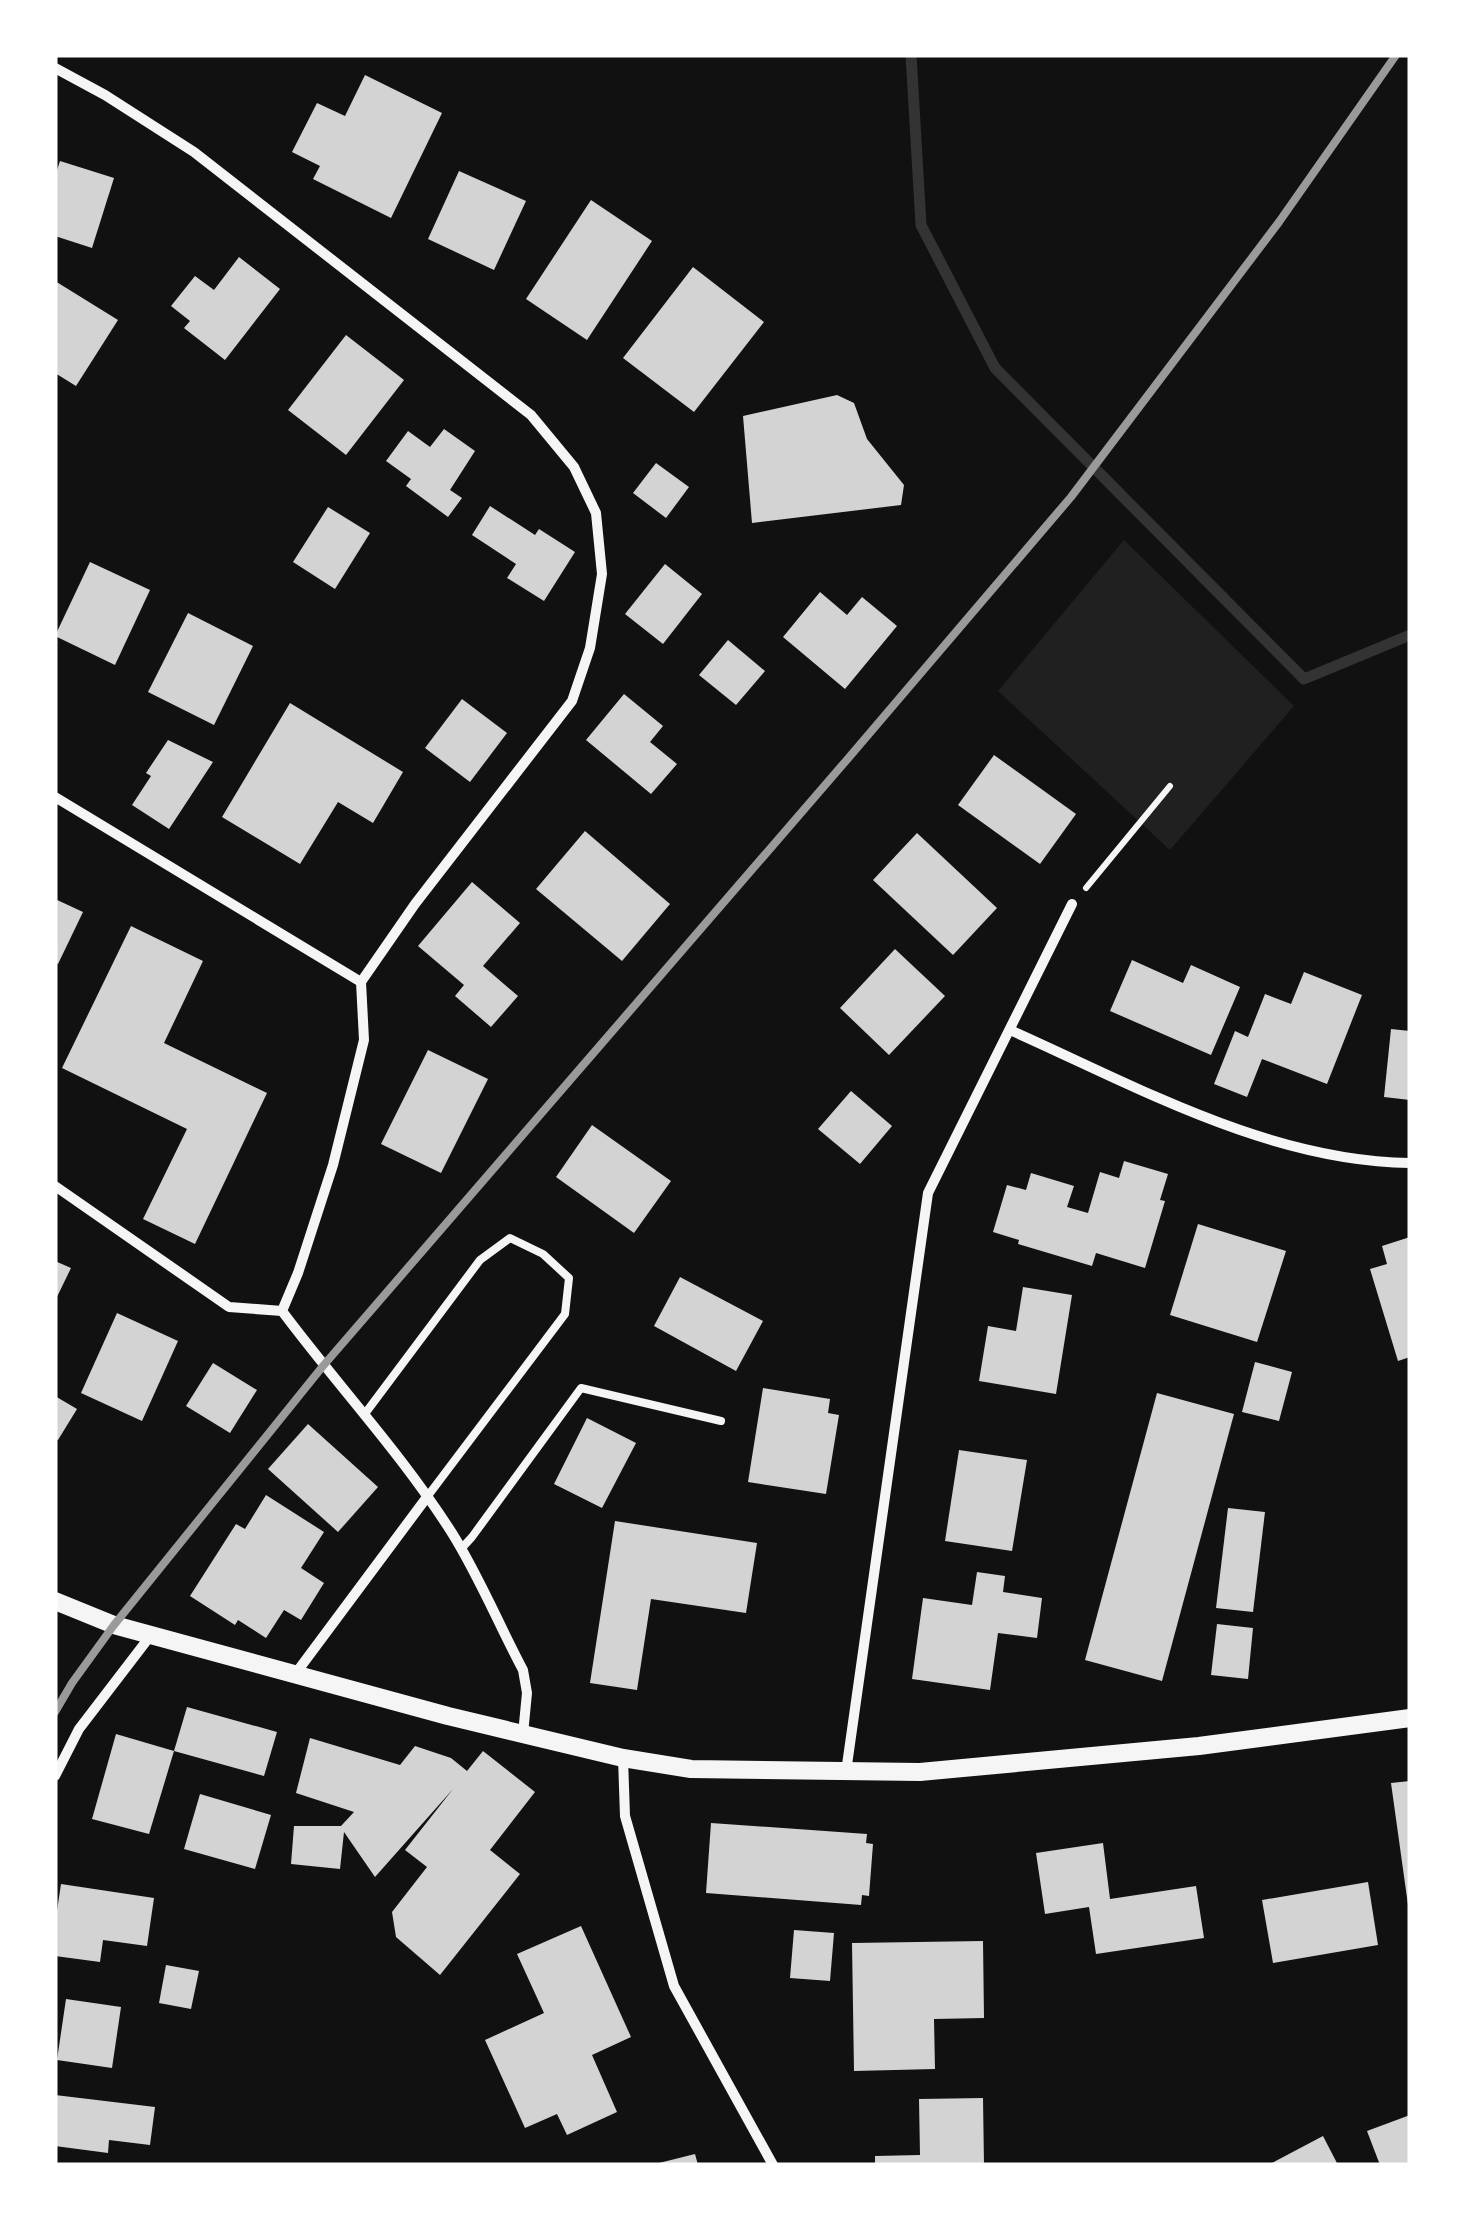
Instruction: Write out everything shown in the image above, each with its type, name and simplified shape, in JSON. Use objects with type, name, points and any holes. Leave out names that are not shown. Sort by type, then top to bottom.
[{"type":"street","points":[[55,68],[105,94],[194,152],[531,415],[574,467],[596,513],[602,574],[590,648],[572,700],[414,904],[361,982],[364,1040],[333,1165],[282,1311]]},
{"type":"street","points":[[55,797],[361,982]]},
{"type":"street","points":[[846,1773],[928,1193],[1072,904]]},
{"type":"street","points":[[1010,1030],[1211,1120],[1356,1160],[1410,1163]]},
{"type":"street","points":[[55,1186],[229,1307],[282,1311],[428,1497],[460,1548],[523,1670],[527,1693],[524,1734]]},
{"type":"street","points":[[296,1673],[428,1497]]},
{"type":"street","points":[[55,1601],[114,1625],[448,1716],[623,1758],[691,1768],[920,1772],[1199,1746],[1410,1718]]},
{"type":"street","points":[[55,1776],[79,1730],[152,1635]]},
{"type":"street","points":[[623,1758],[626,1816],[674,1986],[773,2165]]},
{"type":"lane","points":[[364,1415],[480,1260],[510,1238],[543,1254],[569,1278],[565,1314],[428,1497]]},
{"type":"lane","points":[[460,1548],[581,1388],[721,1421]]},
{"type":"path","points":[[1072,904],[1170,786]]},
{"type":"shaded area","points":[[1124,540],[1294,706],[1170,850],[998,691]]},
{"type":"building","points":[[365,75],[442,113],[391,218],[313,179],[320,166],[292,152],[317,103],[345,116]]},
{"type":"building","points":[[60,161],[114,178],[92,248],[55,236],[55,176]]},
{"type":"building","points":[[459,171],[526,201],[494,270],[428,239]]},
{"type":"building","points":[[591,200],[652,241],[587,340],[526,299]]},
{"type":"building","points":[[239,257],[280,289],[225,360],[184,328],[190,321],[171,306],[195,276],[214,290]]},
{"type":"building","points":[[693,267],[764,322],[694,412],[623,358]]},
{"type":"building","points":[[55,281],[118,320],[76,386],[55,373]]},
{"type":"building","points":[[346,335],[404,380],[346,455],[288,410]]},
{"type":"building","points":[[837,395],[854,403],[867,439],[904,485],[901,505],[752,523],[743,416]]},
{"type":"building","points":[[444,429],[475,451],[450,490],[462,498],[448,517],[406,486],[411,479],[386,461],[408,431],[430,447]]},
{"type":"building","points":[[656,463],[689,487],[666,518],[633,493]]},
{"type":"building","points":[[490,506],[535,535],[539,529],[575,552],[544,601],[507,578],[516,564],[472,535]]},
{"type":"building","points":[[328,507],[370,533],[335,589],[293,562]]},
{"type":"building","points":[[90,562],[150,590],[115,665],[55,636]]},
{"type":"building","points":[[665,564],[702,594],[663,644],[625,614]]},
{"type":"building","points":[[820,592],[847,615],[862,597],[897,626],[845,689],[783,637]]},
{"type":"building","points":[[188,613],[253,646],[214,725],[148,692]]},
{"type":"building","points":[[728,640],[765,671],[736,705],[699,675]]},
{"type":"building","points":[[624,694],[663,726],[650,742],[677,764],[651,794],[586,740]]},
{"type":"building","points":[[462,699],[507,733],[470,782],[425,748]]},
{"type":"building","points":[[290,703],[403,772],[373,823],[338,802],[300,864],[222,817]]},
{"type":"building","points":[[168,740],[213,762],[169,829],[132,805],[151,776],[146,773]]},
{"type":"building","points":[[994,755],[1076,814],[1040,864],[958,805]]},
{"type":"building","points":[[585,831],[670,904],[622,961],[536,889]]},
{"type":"building","points":[[917,833],[997,908],[953,955],[873,880]]},
{"type":"building","points":[[472,882],[520,923],[483,966],[518,996],[491,1027],[455,996],[464,985],[418,946]]},
{"type":"building","points":[[55,899],[83,912],[58,964],[55,962]]},
{"type":"building","points":[[131,926],[203,961],[164,1043],[267,1093],[195,1244],[143,1219],[187,1129],[62,1068]]},
{"type":"building","points":[[895,949],[945,996],[889,1055],[840,1008]]},
{"type":"building","points":[[1132,960],[1183,983],[1191,965],[1240,987],[1211,1055],[1110,1011]]},
{"type":"building","points":[[1304,972],[1362,995],[1327,1084],[1262,1059],[1247,1097],[1214,1084],[1235,1031],[1248,1037],[1265,994],[1291,1004]]},
{"type":"building","points":[[1391,1029],[1410,1031],[1410,1100],[1384,1097]]},
{"type":"building","points":[[428,1050],[488,1079],[441,1173],[381,1144]]},
{"type":"building","points":[[851,1091],[892,1126],[860,1164],[818,1129]]},
{"type":"building","points":[[592,1125],[671,1181],[634,1233],[556,1177]]},
{"type":"building","points":[[1124,1161],[1168,1174],[1160,1200],[1165,1201],[1145,1268],[1096,1253],[1092,1266],[1018,1244],[1019,1240],[993,1232],[1007,1185],[1026,1190],[1031,1173],[1074,1186],[1067,1207],[1088,1213],[1100,1172],[1119,1178]]},
{"type":"building","points":[[1198,1224],[1286,1251],[1257,1342],[1170,1315]]},
{"type":"building","points":[[1410,1237],[1410,1357],[1398,1361],[1370,1269],[1387,1264],[1382,1246]]},
{"type":"building","points":[[55,1261],[71,1268],[55,1301]]},
{"type":"building","points":[[680,1277],[763,1321],[736,1371],[654,1326]]},
{"type":"building","points":[[1023,1287],[1072,1295],[1056,1394],[979,1381],[988,1326],[1016,1331]]},
{"type":"building","points":[[117,1313],[178,1341],[142,1421],[81,1393]]},
{"type":"building","points":[[1255,1362],[1292,1372],[1279,1421],[1242,1412]]},
{"type":"building","points":[[213,1363],[257,1390],[230,1433],[186,1406]]},
{"type":"building","points":[[763,1388],[830,1399],[828,1413],[839,1415],[826,1494],[748,1482]]},
{"type":"building","points":[[1157,1393],[1234,1414],[1162,1681],[1085,1660]]},
{"type":"building","points":[[55,1396],[77,1409],[58,1440],[55,1439]]},
{"type":"building","points":[[587,1418],[636,1443],[602,1508],[554,1484]]},
{"type":"building","points":[[308,1424],[378,1487],[338,1532],[268,1469]]},
{"type":"building","points":[[959,1450],[1027,1460],[1012,1551],[945,1541]]},
{"type":"building","points":[[266,1495],[324,1532],[301,1568],[324,1583],[301,1620],[284,1610],[266,1638],[238,1620],[235,1625],[190,1596],[236,1524],[245,1529]]},
{"type":"building","points":[[1228,1508],[1265,1512],[1253,1612],[1216,1608]]},
{"type":"building","points":[[615,1521],[757,1543],[746,1613],[651,1599],[637,1690],[590,1683]]},
{"type":"building","points":[[977,1572],[1005,1576],[1003,1592],[1042,1598],[1037,1638],[998,1633],[990,1690],[912,1679],[923,1598],[972,1605]]},
{"type":"building","points":[[1217,1624],[1253,1628],[1248,1679],[1211,1675]]},
{"type":"building","points":[[187,1707],[277,1732],[264,1776],[174,1751]]},
{"type":"building","points":[[116,1734],[174,1751],[149,1834],[92,1819]]},
{"type":"building","points":[[310,1738],[400,1765],[415,1746],[451,1758],[467,1771],[483,1751],[535,1792],[490,1850],[520,1874],[440,1975],[396,1937],[392,1912],[427,1867],[405,1850],[453,1789],[375,1877],[344,1832],[340,1869],[291,1864],[294,1826],[341,1826],[354,1812],[296,1793]]},
{"type":"building","points":[[1410,1781],[1410,1905],[1408,1905],[1391,1783]]},
{"type":"building","points":[[200,1794],[271,1815],[255,1869],[184,1849]]},
{"type":"building","points":[[711,1823],[867,1834],[866,1843],[873,1844],[869,1896],[862,1895],[861,1905],[706,1893]]},
{"type":"building","points":[[1103,1843],[1110,1899],[1196,1886],[1204,1938],[1096,1954],[1089,1907],[1045,1914],[1036,1853]]},
{"type":"building","points":[[1368,1882],[1378,1945],[1273,1963],[1262,1900]]},
{"type":"building","points":[[61,1884],[154,1898],[147,1946],[103,1940],[100,1962],[55,1956]]},
{"type":"building","points":[[581,1926],[631,2037],[592,2055],[617,2112],[567,2135],[557,2114],[525,2128],[485,2040],[544,2013],[517,1954]]},
{"type":"building","points":[[794,1930],[834,1933],[830,1981],[790,1978]]},
{"type":"building","points":[[983,1941],[984,2018],[934,2019],[935,2069],[854,2071],[852,1943]]},
{"type":"building","points":[[166,1965],[199,1971],[191,2009],[159,2003]]},
{"type":"building","points":[[66,1999],[121,2007],[112,2068],[57,2060]]},
{"type":"building","points":[[55,2095],[155,2107],[150,2145],[109,2140],[108,2153],[55,2146]]},
{"type":"building","points":[[983,2098],[984,2165],[875,2165],[875,2156],[920,2155],[919,2099]]},
{"type":"building","points":[[1410,2115],[1410,2165],[1380,2165],[1367,2131]]},
{"type":"building","points":[[1323,2136],[1338,2165],[1268,2165]]},
{"type":"building","points":[[695,2154],[698,2165],[655,2165],[655,2164]]},
{"type":"waterway","points":[[911,55],[921,225],[995,368],[1304,679],[1410,635]]},
{"type":"railway","points":[[55,1712],[114,1625],[323,1366],[1071,497],[1279,222],[1396,55]]}]
